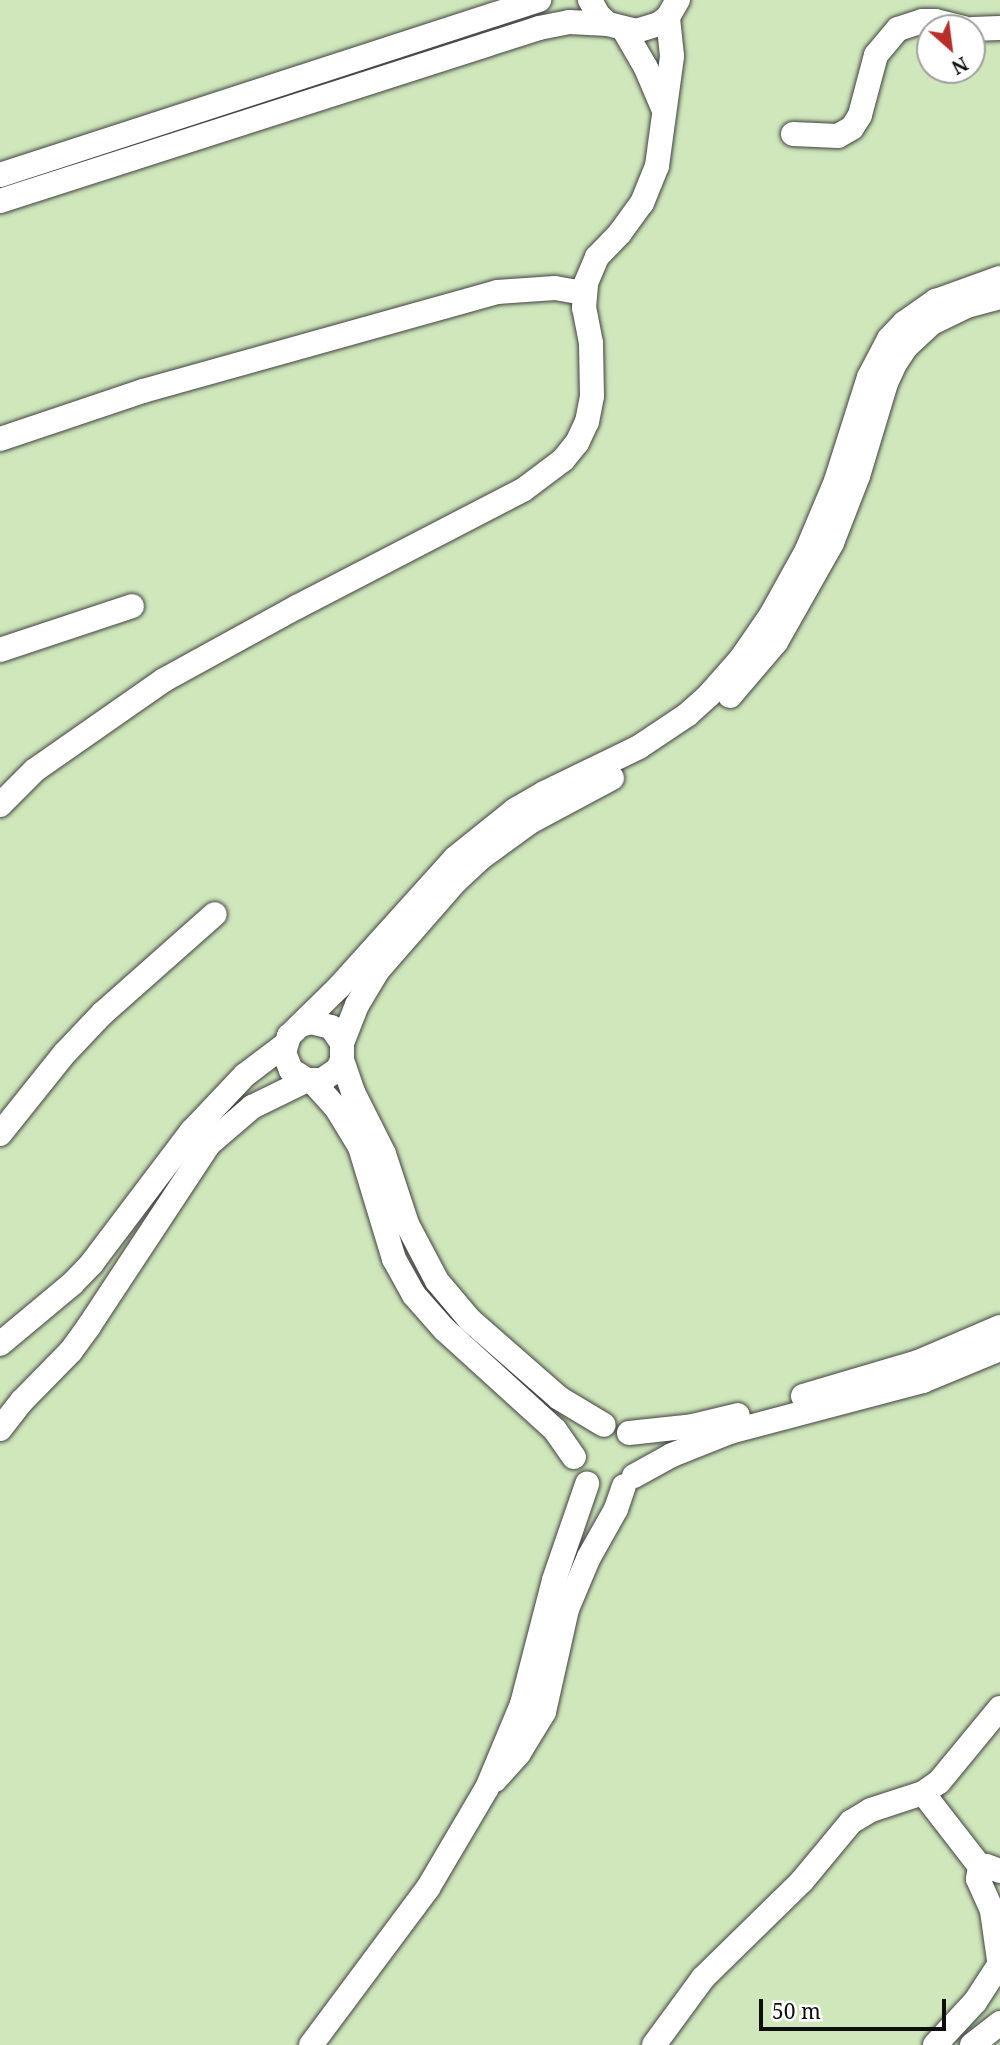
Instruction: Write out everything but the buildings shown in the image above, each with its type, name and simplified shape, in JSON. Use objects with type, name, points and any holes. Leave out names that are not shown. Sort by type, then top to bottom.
[{"type":"street","points":[[0,175],[539,0]]},
{"type":"street","points":[[590,0],[599,16],[616,27],[646,68],[663,108]]},
{"type":"street","points":[[0,201],[538,28],[569,22],[648,29],[673,8]]},
{"type":"street","points":[[0,805],[35,770],[164,680],[297,607],[523,490],[554,469],[577,443],[587,422],[592,396],[593,366],[584,293],[589,271],[597,257],[632,219],[650,187],[661,145],[663,108],[672,56],[673,8]]},
{"type":"street","points":[[793,134],[838,136],[852,128],[860,115],[876,55],[898,29],[916,23]]},
{"type":"street","points":[[574,1457],[555,1430],[444,1329],[414,1295],[387,1240],[359,1147],[337,1109],[309,1080],[291,1070],[287,1062],[293,1035],[429,885],[484,833],[544,793],[664,732],[716,688],[740,660],[771,615],[807,550],[836,481],[869,377],[889,339],[904,323],[936,301],[1000,278]]},
{"type":"street","points":[[0,439],[143,391],[497,292],[526,288],[584,293]]},
{"type":"street","points":[[0,1429],[22,1401],[71,1351],[209,1144],[252,1107],[309,1080],[330,1076],[342,1052],[357,1005],[378,970],[432,906],[482,857],[530,822],[659,752],[689,732],[713,712],[757,667],[793,615],[832,543],[858,476],[886,383],[896,362],[906,347],[932,323],[967,306],[1000,297]]},
{"type":"street","points":[[0,650],[132,606]]},
{"type":"street","points":[[0,1134],[65,1053],[103,1013],[215,914]]},
{"type":"street","points":[[0,1344],[86,1270],[192,1131],[245,1075],[311,1022],[331,1027],[342,1052],[353,1092],[384,1154],[407,1224],[437,1281],[470,1320],[559,1398],[604,1425],[622,1428],[635,1440],[640,1458],[573,1592],[544,1669],[487,1788],[428,1888],[311,2045]]},
{"type":"street","points":[[604,1425],[586,1432],[575,1447],[574,1457],[575,1467],[587,1484],[605,1491],[629,1481],[692,1446],[755,1418],[918,1362],[1000,1327]]},
{"type":"street","points":[[629,1433],[755,1418],[923,1381],[1000,1349]]},
{"type":"street","points":[[544,1669],[554,1580],[587,1484]]},
{"type":"street","points":[[654,2045],[703,1978],[802,1881],[851,1822],[871,1810],[923,1793],[953,1767],[1000,1708]]},
{"type":"street","points":[[923,1793],[991,1870],[978,1879],[992,1911],[1000,1966],[975,2001],[935,2045]]},
{"type":"street","points":[[972,2045],[1000,2023]]},
{"type":"green space","points":[[0,0],[1000,0],[1000,2045],[0,2045]]}]
